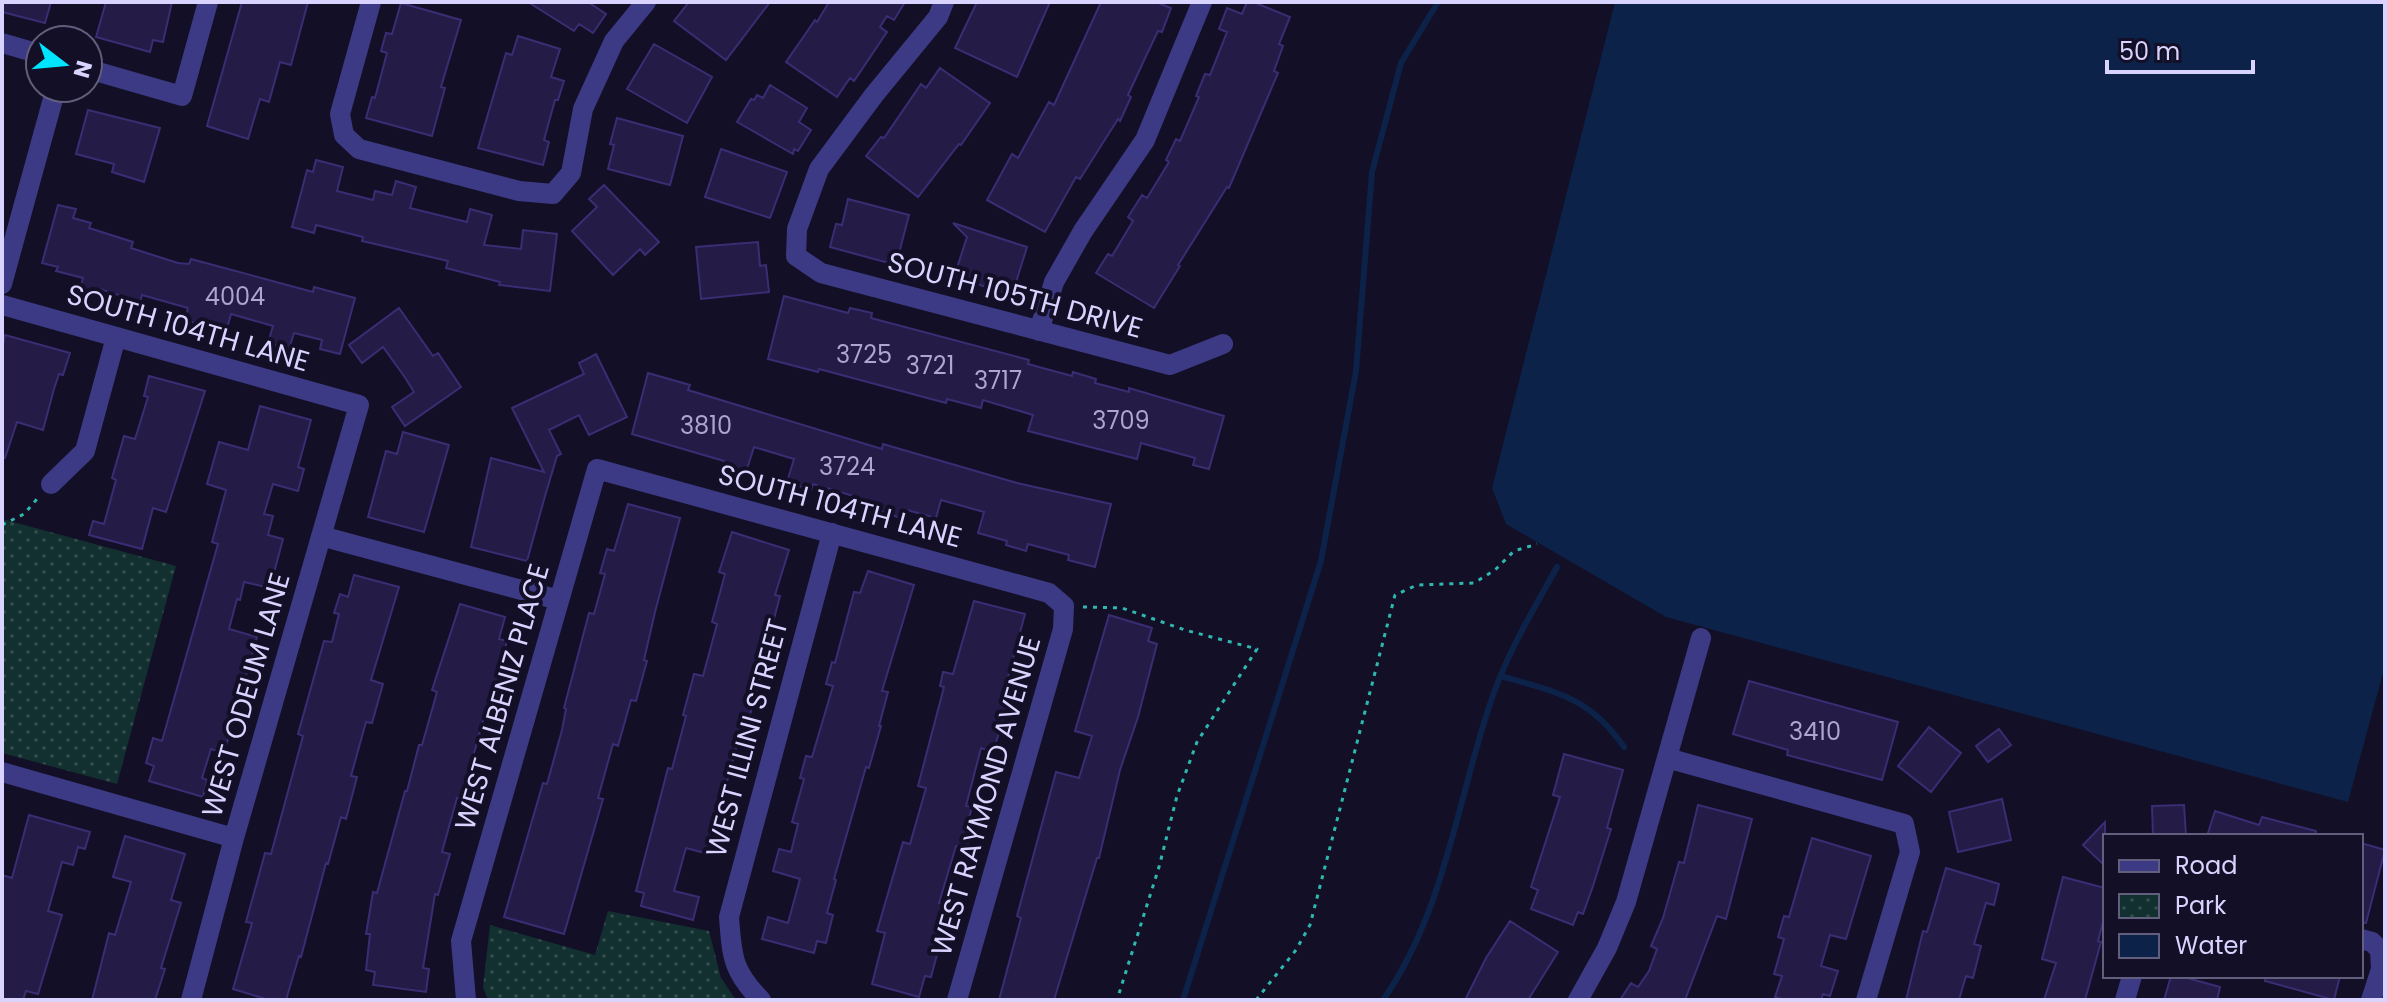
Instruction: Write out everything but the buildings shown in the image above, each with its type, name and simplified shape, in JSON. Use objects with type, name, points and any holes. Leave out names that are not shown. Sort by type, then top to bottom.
[{"type":"street","points":[[104,74],[182,96],[208,2]]},
{"type":"street","points":[[371,2],[340,114],[344,135],[359,149],[519,191],[553,194],[571,173],[583,109],[614,41],[646,2]]},
{"type":"street","name":"SOUTH 105TH DRIVE","points":[[944,2],[938,17],[819,169],[797,229],[796,256],[821,273],[1170,365],[1223,344]]},
{"type":"street","points":[[1039,331],[1054,282],[1083,231],[1145,140],[1202,2]]},
{"type":"street","points":[[2,43],[24,49]]},
{"type":"street","points":[[2,284],[52,104]]},
{"type":"street","name":"SOUTH 104TH LANE","points":[[2,305],[359,405]]},
{"type":"street","points":[[51,484],[85,451],[116,337]]},
{"type":"street","name":"WEST ODEUM LANE","points":[[191,1000],[234,838],[359,405]]},
{"type":"street","name":"SOUTH 104TH LANE","points":[[597,469],[1049,593],[1064,606]]},
{"type":"street","name":"WEST ALBENIZ PLACE","points":[[466,1000],[461,941],[597,469]]},
{"type":"street","name":"WEST ILLINI STREET","points":[[761,1000],[747,987],[732,960],[729,917],[832,533]]},
{"type":"street","points":[[321,536],[559,600]]},
{"type":"street","name":"WEST RAYMOND AVENUE","points":[[957,1000],[1063,629],[1064,606]]},
{"type":"street","points":[[1578,1000],[1607,948],[1626,902],[1701,638]]},
{"type":"street","points":[[1667,758],[1904,824],[1910,852],[1866,1000]]},
{"type":"street","points":[[2,772],[234,838]]},
{"type":"street","points":[[2363,940],[2372,942],[2380,950],[2381,969],[2371,1000]]},
{"type":"street","points":[[2125,1000],[2131,978]]},
{"type":"path","points":[[2,525],[24,514],[51,484]]},
{"type":"path","points":[[1256,1000],[1296,950],[1310,925],[1395,595],[1417,585],[1474,583],[1495,570],[1514,551],[1537,544]]},
{"type":"path","points":[[1064,606],[1122,608],[1185,630],[1257,649],[1197,742],[1177,796],[1159,867],[1117,1000]]},
{"type":"green space","points":[[2,519],[176,566],[117,784],[2,753]]},
{"type":"green space","points":[[608,911],[709,931],[721,978],[736,1000],[488,1000],[483,987],[490,925],[595,955]]},
{"type":"water","points":[[1615,2],[2385,2],[2385,666],[2348,802],[1666,617],[1506,524],[1492,488]]},
{"type":"waterway","points":[[1183,1000],[1321,561],[1356,371],[1372,172],[1401,63],[1438,2]]},
{"type":"waterway","points":[[1383,1000],[1404,966],[1435,894],[1496,686],[1557,567]]},
{"type":"waterway","points":[[1501,676],[1555,692],[1585,707],[1611,730],[1624,747]]}]
